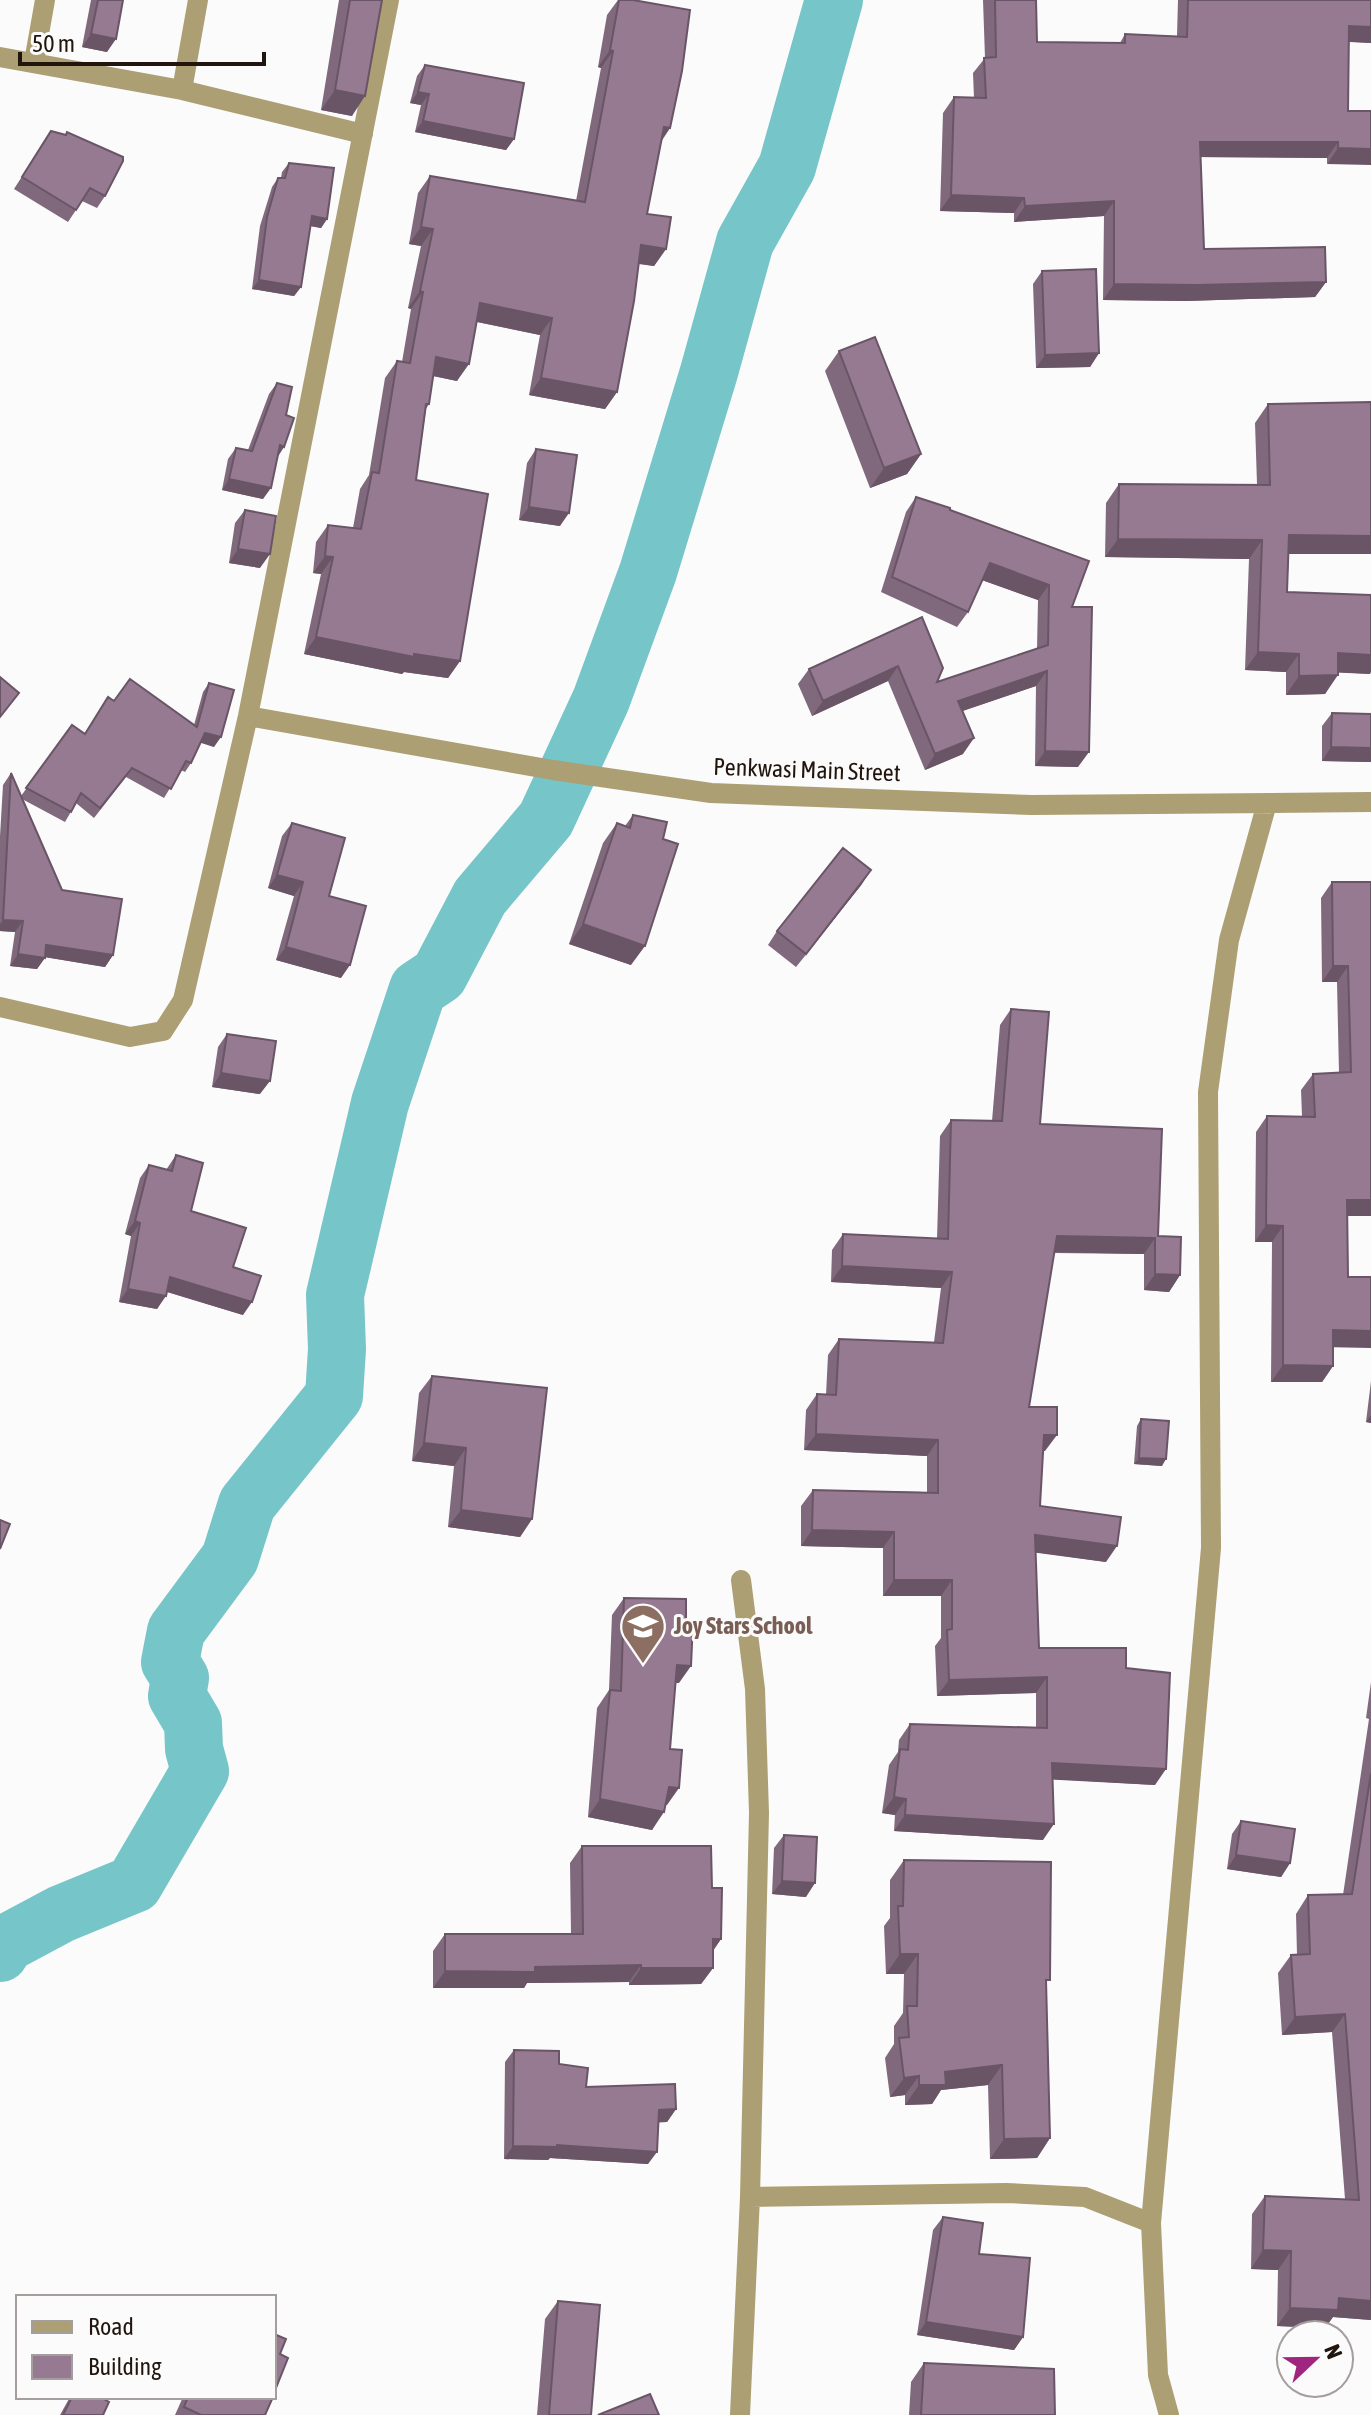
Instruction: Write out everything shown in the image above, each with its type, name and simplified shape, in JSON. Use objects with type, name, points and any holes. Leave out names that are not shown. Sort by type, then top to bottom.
[{"type":"street","points":[[34,62],[45,0]]},
{"type":"street","points":[[182,90],[198,0]]},
{"type":"street","points":[[0,1007],[130,1037],[163,1031],[183,1000],[248,716],[389,0]]},
{"type":"street","points":[[0,57],[182,90],[363,134]]},
{"type":"street","name":"Penkwasi Main Street","points":[[248,716],[553,770],[711,793],[1032,805],[1371,802]]},
{"type":"street","points":[[1169,2415],[1158,2375],[1151,2223],[1211,1548],[1208,1092],[1229,940],[1267,803]]},
{"type":"street","points":[[740,2415],[750,2197],[759,1813],[755,1689],[741,1580]]},
{"type":"street","points":[[750,2197],[1006,2193],[1085,2197],[1151,2223]]},
{"type":"building","points":[[98,0],[123,0],[116,39],[91,34]]},
{"type":"building","points":[[350,0],[382,0],[365,96],[335,90]]},
{"type":"building","points":[[619,0],[690,10],[670,128],[664,127],[647,214],[671,217],[666,249],[641,245],[617,392],[541,378],[552,318],[480,303],[469,364],[436,357],[416,480],[488,494],[460,661],[414,654],[414,657],[316,637],[333,557],[325,556],[328,525],[361,529],[372,472],[379,473],[397,361],[410,363],[433,229],[421,227],[430,176],[585,202],[613,51],[610,50]]},
{"type":"building","points":[[995,0],[1036,0],[1037,42],[1125,43],[1125,34],[1187,37],[1188,0],[1371,0],[1371,27],[1349,26],[1348,111],[1371,111],[1371,149],[1338,148],[1338,142],[1200,142],[1204,249],[1325,247],[1326,282],[1114,284],[1114,201],[1025,206],[1024,198],[951,195],[954,97],[986,98],[984,58],[996,57]]},
{"type":"building","points":[[425,65],[524,83],[514,139],[423,121],[429,94],[418,92]]},
{"type":"building","points":[[51,131],[66,135],[67,132],[123,157],[105,196],[90,188],[76,210],[22,177]]},
{"type":"building","points":[[289,163],[334,168],[327,219],[312,216],[301,287],[259,280],[267,217],[278,178],[285,178]]},
{"type":"building","points":[[1096,269],[1099,353],[1045,355],[1042,271]]},
{"type":"building","points":[[875,337],[921,454],[884,468],[839,351]]},
{"type":"building","points":[[277,383],[292,387],[286,415],[294,418],[284,447],[280,445],[271,488],[229,479],[236,448],[252,451]]},
{"type":"building","points":[[1371,402],[1371,536],[1289,535],[1287,592],[1371,595],[1371,655],[1338,653],[1338,675],[1299,676],[1299,654],[1258,652],[1262,540],[1118,539],[1119,484],[1270,485],[1268,404]]},
{"type":"building","points":[[536,449],[577,455],[569,513],[529,507]]},
{"type":"building","points":[[916,497],[1089,561],[1072,607],[1092,607],[1089,752],[1045,751],[1047,671],[958,701],[974,738],[935,754],[898,666],[823,701],[809,669],[922,617],[943,668],[937,682],[1048,645],[1049,585],[990,563],[968,612],[892,577]]},
{"type":"building","points":[[245,510],[276,516],[270,554],[238,549]]},
{"type":"building","points":[[0,677],[19,693],[0,717]]},
{"type":"building","points":[[130,679],[197,727],[209,683],[234,690],[221,737],[205,733],[191,763],[186,761],[171,789],[132,768],[100,808],[81,793],[71,812],[26,788],[72,725],[85,734],[108,697],[114,701]]},
{"type":"building","points":[[1332,713],[1371,714],[1371,748],[1331,747]]},
{"type":"building","points":[[11,773],[62,890],[122,899],[113,955],[46,945],[45,958],[18,954],[23,921],[3,920]]},
{"type":"building","points":[[633,815],[667,822],[663,839],[678,844],[645,946],[583,924],[617,823],[630,828]]},
{"type":"building","points":[[292,823],[345,838],[329,896],[366,906],[350,965],[286,947],[303,882],[277,875]]},
{"type":"building","points":[[843,848],[871,870],[806,954],[777,931]]},
{"type":"building","points":[[1332,882],[1371,882],[1371,1200],[1347,1200],[1348,1277],[1371,1277],[1371,1331],[1333,1330],[1333,1366],[1283,1365],[1283,1226],[1266,1225],[1267,1116],[1315,1117],[1313,1074],[1351,1072],[1348,966],[1333,966]]},
{"type":"building","points":[[1011,1009],[1049,1012],[1040,1124],[1162,1129],[1158,1236],[1181,1237],[1180,1275],[1155,1274],[1155,1238],[1057,1236],[1029,1407],[1057,1407],[1057,1435],[1044,1435],[1040,1506],[1121,1517],[1117,1546],[1035,1535],[1039,1648],[1126,1648],[1126,1668],[1170,1673],[1166,1769],[1052,1763],[1054,1824],[905,1815],[906,1799],[894,1797],[900,1749],[908,1750],[910,1724],[1047,1728],[1047,1677],[949,1680],[947,1630],[952,1629],[952,1580],[894,1580],[894,1532],[812,1530],[813,1490],[938,1493],[938,1440],[816,1434],[817,1394],[836,1395],[839,1339],[943,1343],[952,1272],[842,1266],[843,1234],[948,1239],[951,1120],[1002,1121]]},
{"type":"building","points":[[227,1034],[276,1041],[270,1081],[221,1073]]},
{"type":"building","points":[[176,1155],[203,1163],[191,1211],[246,1228],[233,1267],[261,1276],[252,1302],[170,1277],[166,1296],[128,1289],[140,1223],[135,1221],[149,1165],[172,1171]]},
{"type":"building","points":[[432,1376],[547,1388],[532,1519],[461,1510],[466,1448],[424,1443]]},
{"type":"building","points":[[1141,1419],[1169,1421],[1166,1459],[1139,1458]]},
{"type":"building","points":[[0,1520],[10,1524],[0,1549]]},
{"type":"building","points":[[624,1598],[686,1599],[686,1620],[693,1621],[691,1666],[677,1665],[670,1749],[682,1750],[679,1788],[669,1787],[664,1812],[600,1799],[610,1690],[621,1691]]},
{"type":"building","points":[[1371,1773],[1371,2301],[1339,2298],[1338,2310],[1290,2308],[1291,2251],[1263,2250],[1265,2196],[1359,2200],[1345,2014],[1295,2017],[1291,1955],[1310,1954],[1308,1895],[1352,1894]]},
{"type":"building","points":[[1241,1821],[1295,1829],[1290,1863],[1236,1855]]},
{"type":"building","points":[[784,1835],[817,1837],[815,1883],[782,1881]]},
{"type":"building","points":[[582,1846],[711,1846],[712,1888],[722,1888],[721,1939],[713,1939],[713,1968],[641,1968],[641,1965],[535,1967],[535,1972],[445,1971],[445,1934],[583,1934]]},
{"type":"building","points":[[904,1860],[1051,1862],[1050,1980],[1046,1980],[1050,2138],[1004,2139],[1002,2065],[945,2072],[946,2085],[919,2085],[919,2076],[904,2078],[899,2038],[909,2037],[907,2006],[917,2006],[918,1954],[900,1954],[898,1906],[903,1906]]},
{"type":"building","points":[[514,2050],[559,2051],[559,2064],[588,2068],[586,2087],[675,2084],[676,2109],[659,2110],[657,2152],[557,2145],[513,2146]]},
{"type":"building","points":[[943,2217],[983,2223],[979,2254],[1030,2258],[1023,2337],[926,2322]]},
{"type":"building","points":[[558,2301],[600,2305],[591,2415],[549,2415]]},
{"type":"building","points":[[276,2335],[286,2339],[280,2354],[288,2358],[276,2388]]},
{"type":"building","points":[[924,2363],[1054,2369],[1055,2415],[921,2415]]},
{"type":"building","points":[[650,2394],[659,2415],[598,2415]]},
{"type":"building","points":[[71,2399],[104,2399],[109,2402],[103,2415],[63,2415]]},
{"type":"building","points":[[187,2399],[272,2399],[265,2415],[201,2415],[184,2407]]},
{"type":"waterway","points":[[0,1953],[5,1944],[61,1914],[134,1884],[200,1771],[194,1749],[193,1723],[177,1696],[180,1678],[170,1662],[176,1631],[230,1558],[247,1504],[334,1396],[337,1349],[335,1295],[380,1103],[418,989],[439,975],[480,897],[546,819],[601,700],[648,572],[745,242],[787,167],[834,0]]},
{"type":"place","name":"Joy Stars School","points":[[643,1665]]}]
